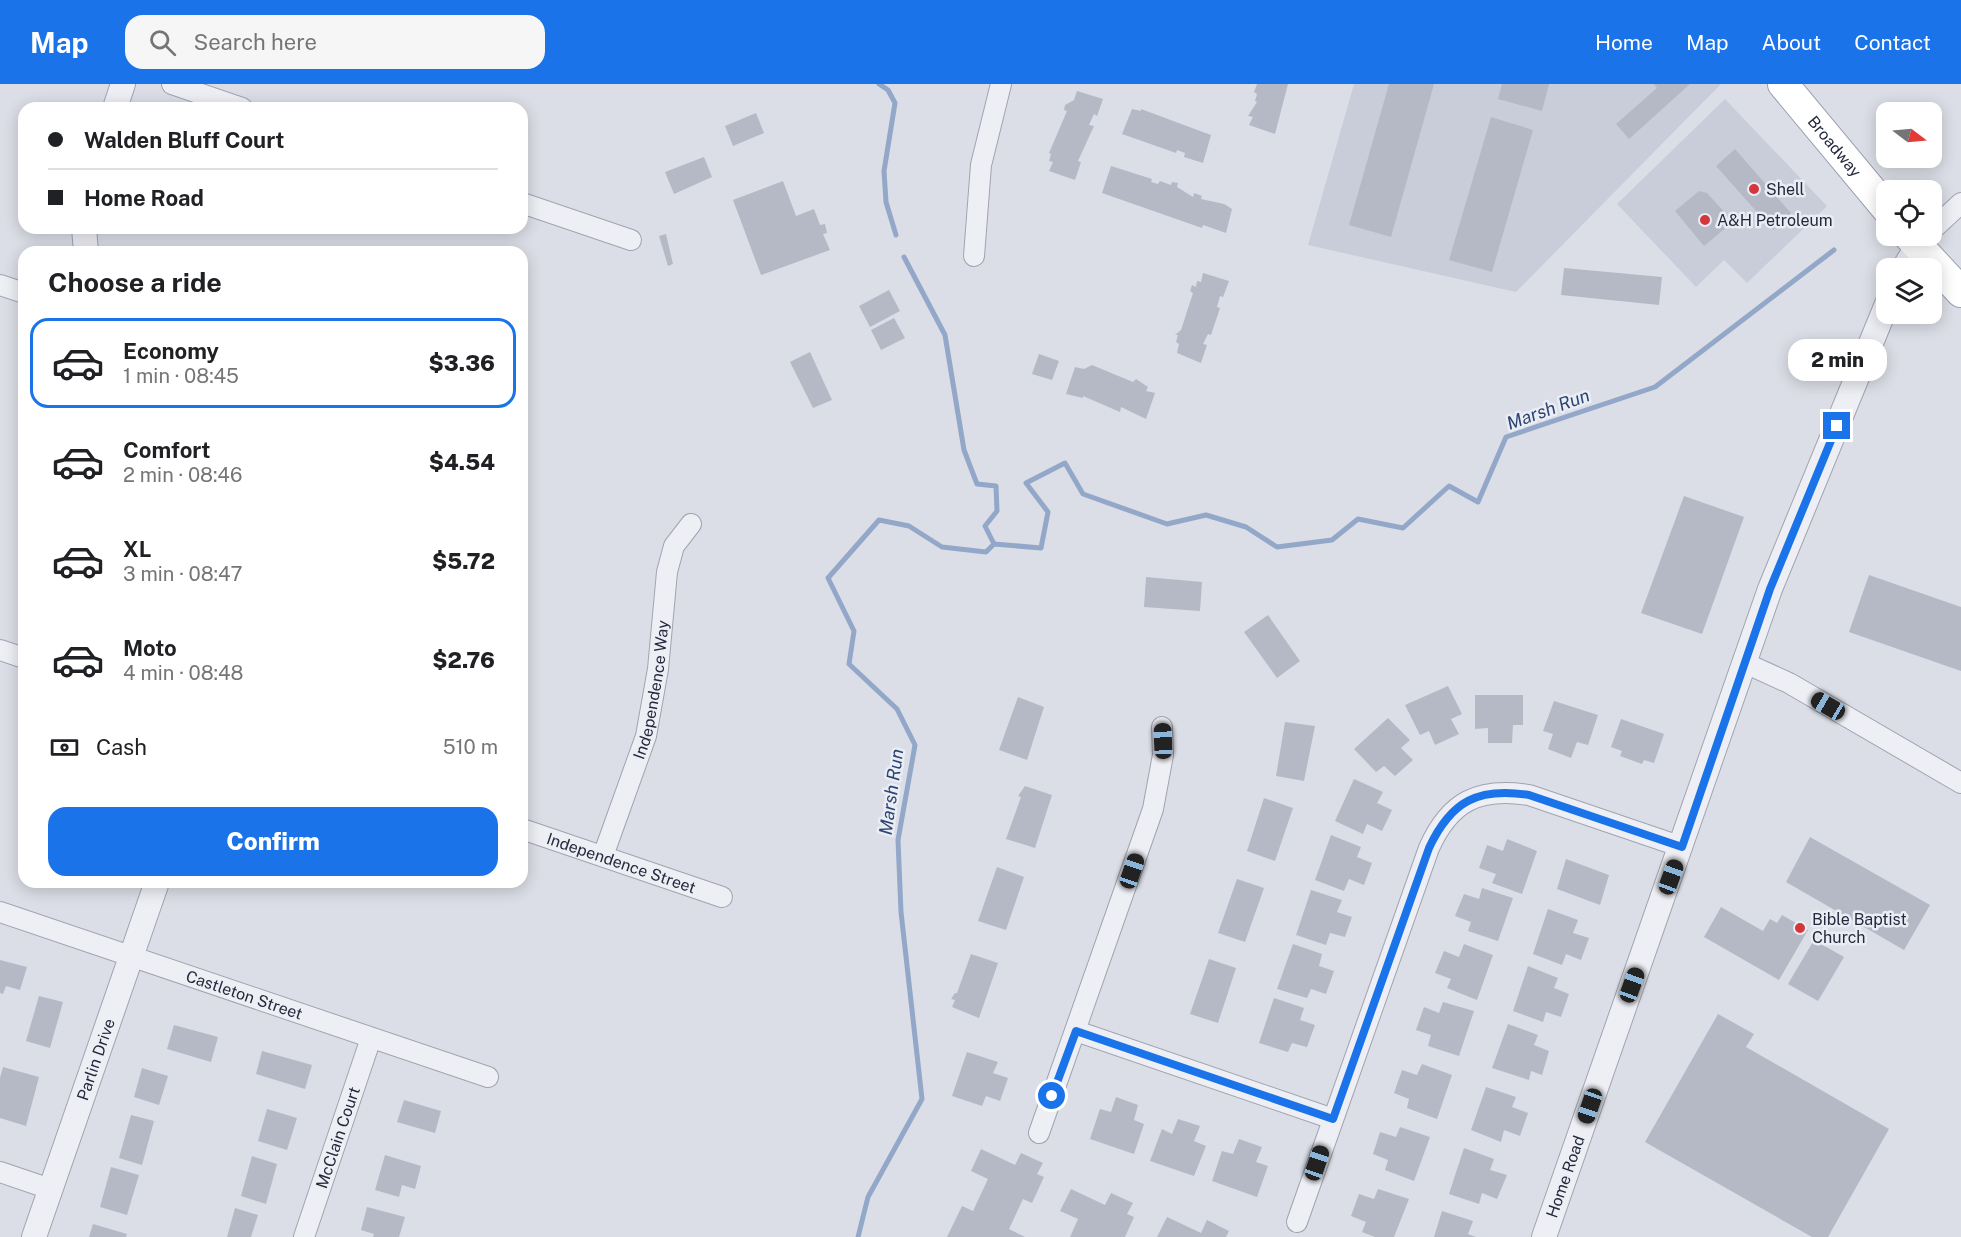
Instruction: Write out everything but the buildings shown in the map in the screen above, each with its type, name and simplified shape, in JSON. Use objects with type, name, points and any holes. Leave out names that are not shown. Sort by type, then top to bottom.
[{"type":"main road","name":"Broadway","points":[[1783,84],[1876,196]]},
{"type":"main road","points":[[1921,246],[1961,292]]},
{"type":"street","points":[[117,102],[123,84]]},
{"type":"street","points":[[172,84],[224,102]]},
{"type":"street","points":[[974,256],[981,165],[1001,84]]},
{"type":"street","points":[[1942,221],[1961,203]]},
{"type":"street","points":[[528,205],[631,240]]},
{"type":"street","points":[[0,285],[18,291]]},
{"type":"street","name":"Home Road","points":[[1544,1237],[1682,847],[1770,589],[1879,324]]},
{"type":"street","name":"Independence Way","points":[[603,856],[646,736],[658,669],[667,572],[674,546],[691,524]]},
{"type":"street","points":[[0,650],[18,656]]},
{"type":"street","points":[[1745,663],[1789,683],[1961,783]]},
{"type":"street","points":[[1039,1133],[1153,809],[1163,755],[1162,727]]},
{"type":"street","points":[[1297,1222],[1429,848],[1450,812],[1488,793],[1510,792],[1529,795],[1682,847]]},
{"type":"street","name":"Independence Street","points":[[528,831],[722,897]]},
{"type":"street","name":"Parlin Drive","points":[[34,1237],[155,888]]},
{"type":"street","name":"Castleton Street","points":[[0,912],[488,1077]]},
{"type":"street","points":[[1076,1031],[1333,1119]]},
{"type":"street","name":"McClain Court","points":[[304,1237],[371,1038]]},
{"type":"street","points":[[0,1172],[50,1189]]},
{"type":"shaded area","points":[[1354,84],[1721,84],[1516,292],[1308,245]]},
{"type":"shaded area","points":[[1725,99],[1827,206],[1747,283],[1724,260],[1696,287],[1617,204]]},
{"type":"waterway","points":[[879,84],[888,90],[895,103],[884,171],[886,202],[896,235]]},
{"type":"waterway","name":"Marsh Run","points":[[858,1237],[868,1197],[922,1099],[901,912],[898,840],[915,745],[897,709],[849,664],[854,631],[828,578],[879,520],[909,526],[942,547],[986,552],[994,544],[1041,548],[1048,512],[1026,483],[1065,463],[1083,494],[1167,524],[1206,515],[1246,527],[1277,547],[1332,540],[1358,519],[1403,528],[1449,486],[1478,502],[1506,437],[1655,387],[1834,250]]},
{"type":"waterway","points":[[904,257],[945,335],[964,450],[977,484],[996,486],[997,511],[985,526],[994,544]]},
{"type":"place","name":"Shell","points":[[1754,189]]},
{"type":"place","name":"A&H Petroleum","points":[[1705,220]]},
{"type":"place","name":"Bible Baptist Church","points":[[1800,928]]},
{"type":"route","points":[[1052,1096],[1076,1031],[1333,1119],[1429,848],[1450,812],[1488,793],[1510,792],[1529,795],[1682,847],[1770,589],[1837,426]]}]
